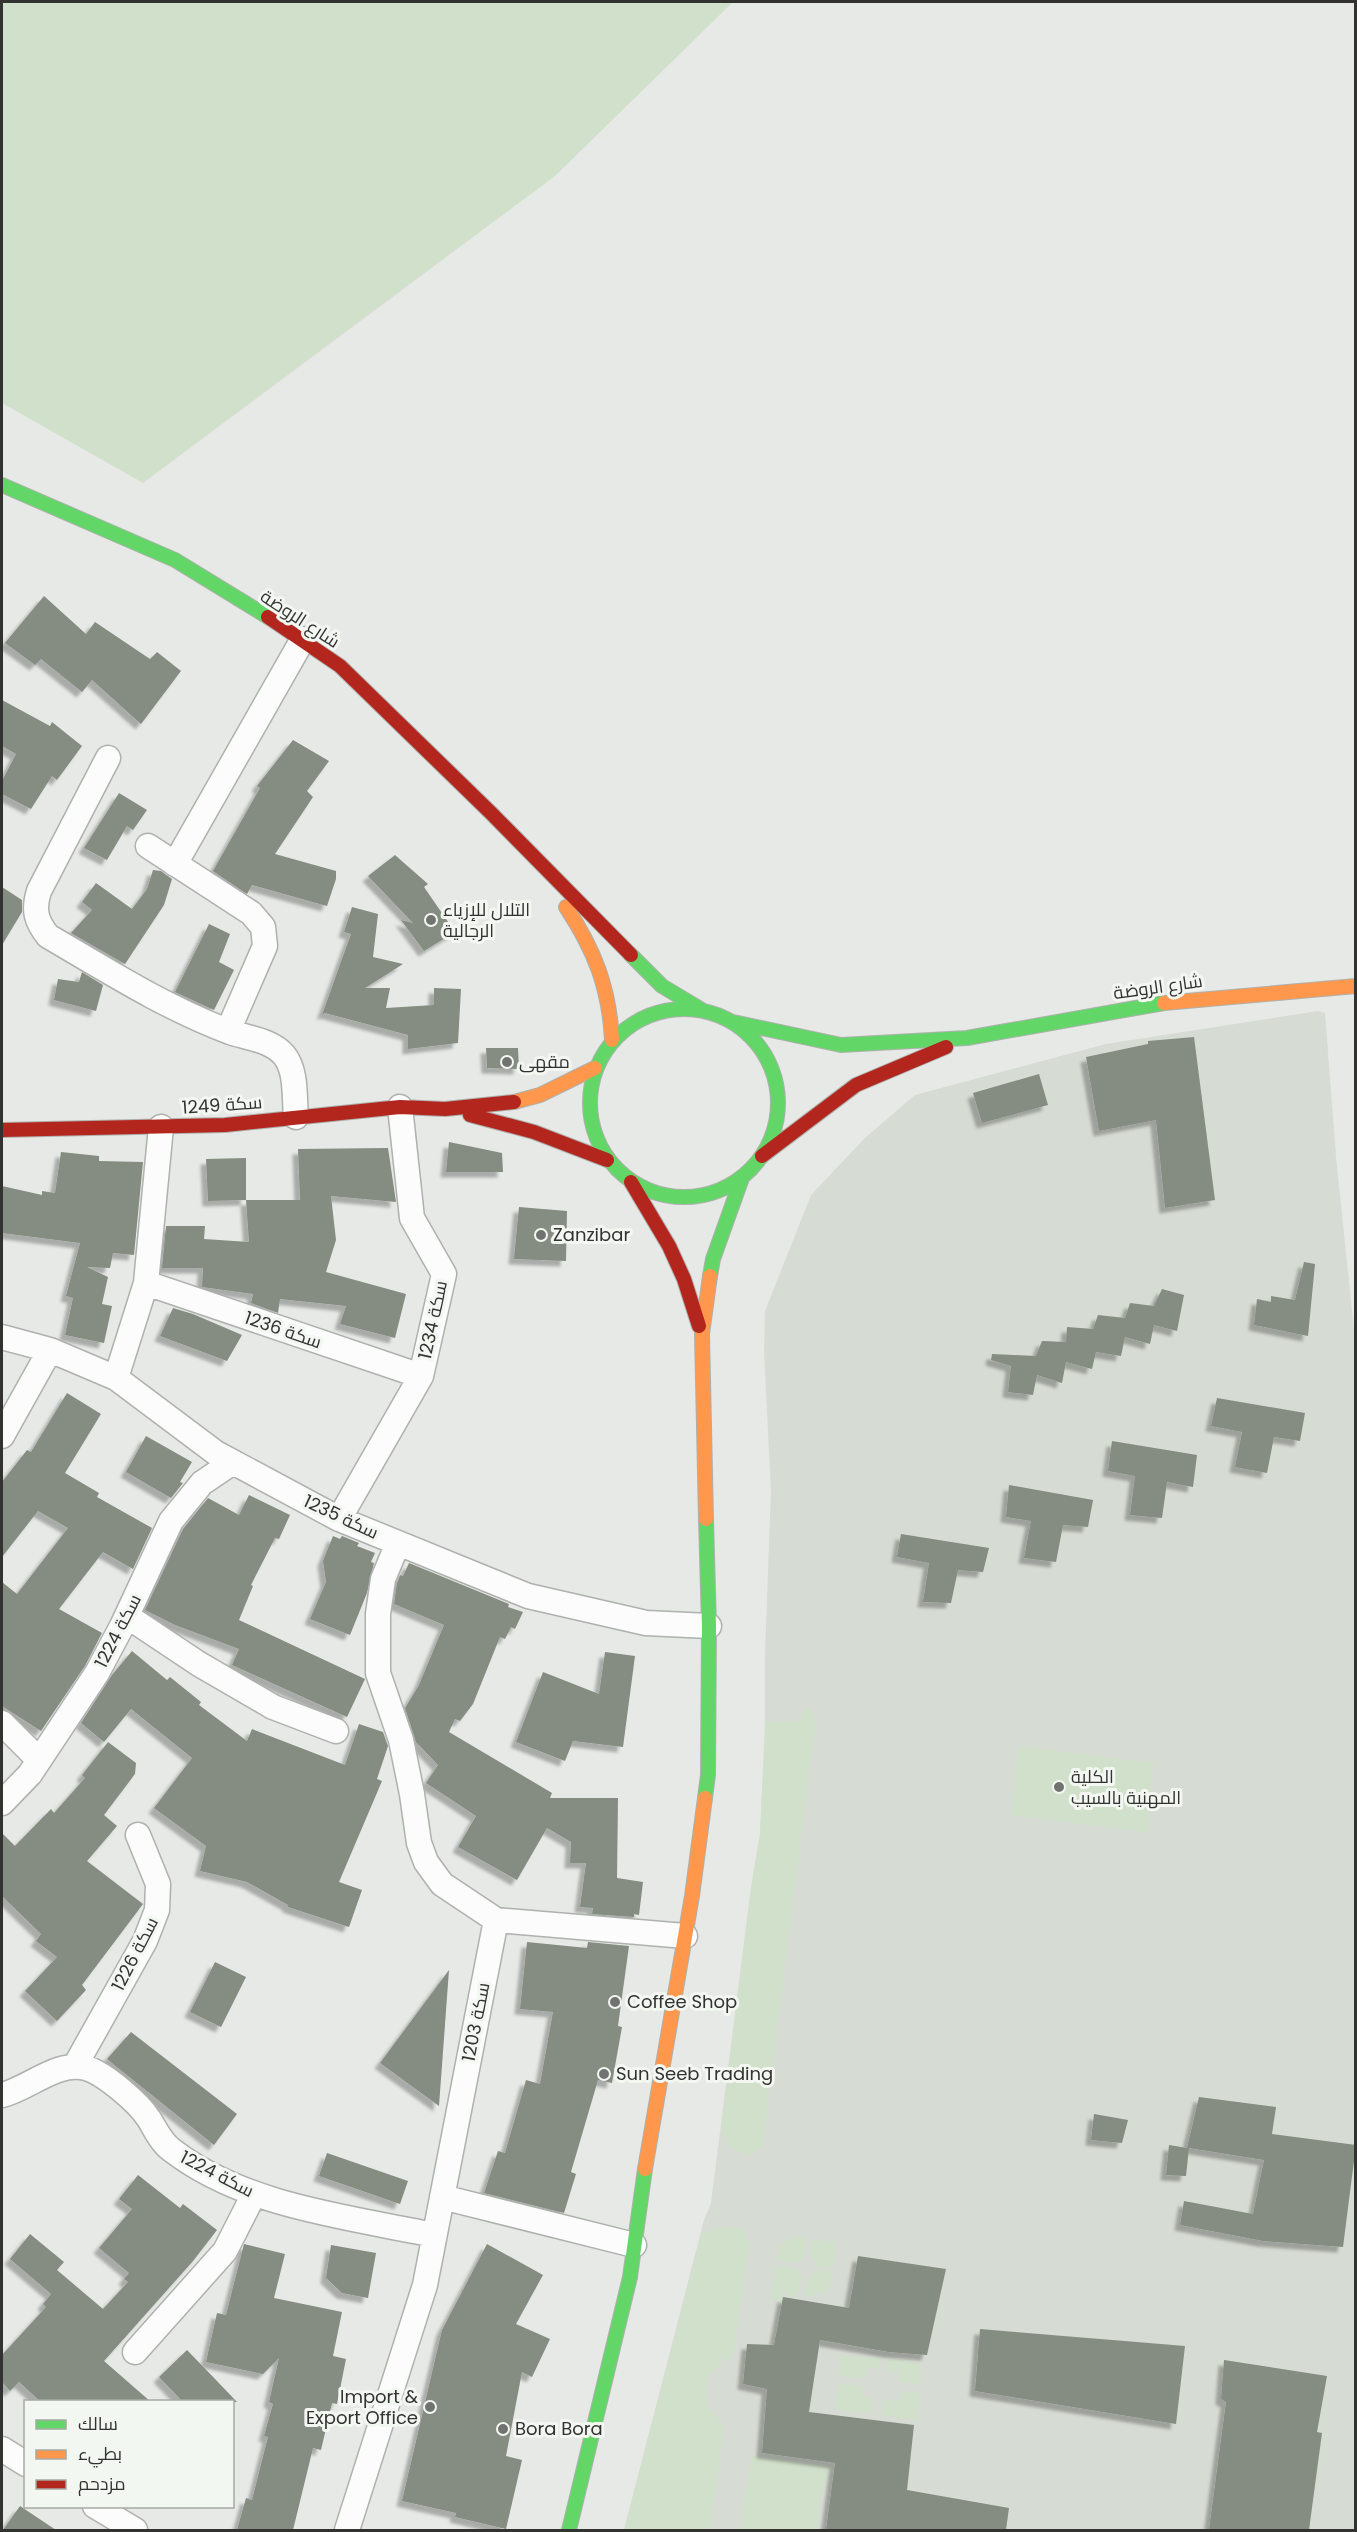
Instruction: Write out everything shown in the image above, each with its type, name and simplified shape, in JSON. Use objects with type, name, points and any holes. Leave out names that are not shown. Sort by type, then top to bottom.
[{"type":"main road","name":"شارع الروضة","points":[[2,485],[175,560],[303,639],[340,666],[491,813],[662,986],[702,1010]]},
{"type":"main road","name":"شارع الروضة","points":[[529,854],[579,927],[605,978],[612,1010],[612,1040]]},
{"type":"main road","name":"شارع الروضة","points":[[732,1022],[840,1045],[967,1038],[1169,1002],[1356,986]]},
{"type":"main road","points":[[631,1182],[658,1194],[687,1198],[717,1192],[742,1178],[762,1156],[775,1129],[779,1100],[773,1071],[757,1042],[732,1022],[702,1010],[669,1009],[638,1020],[612,1040],[595,1068],[588,1099],[592,1131],[607,1160],[631,1182],[673,1254],[684,1279],[702,1334]]},
{"type":"main road","name":"شارع الروضة","points":[[762,1156],[856,1085],[967,1038]]},
{"type":"main road","name":"سكة 1249","points":[[2,1130],[225,1125],[400,1107],[445,1108],[509,1103],[540,1095],[595,1068]]},
{"type":"main road","name":"سكة 1249","points":[[445,1108],[534,1132],[607,1160]]},
{"type":"main road","points":[[568,2530],[630,2277],[685,1936],[708,1775],[709,1626],[702,1334],[713,1259],[742,1178]]},
{"type":"street","points":[[176,864],[303,639]]},
{"type":"street","points":[[108,758],[39,891],[35,904],[38,923],[48,936],[158,1000],[228,1031],[269,1044],[285,1056],[293,1074],[296,1117]]},
{"type":"street","points":[[148,846],[251,913],[263,927],[265,946],[228,1031]]},
{"type":"street","name":"سكة 1234","points":[[339,1519],[421,1376],[444,1274],[412,1218],[400,1107]]},
{"type":"street","points":[[116,1378],[146,1282],[161,1127]]},
{"type":"street","name":"سكة 1236","points":[[146,1282],[421,1376]]},
{"type":"street","name":"سكة 1235","points":[[2,1337],[50,1350],[116,1378],[216,1453],[339,1519],[528,1596],[646,1623],[709,1626]]},
{"type":"street","points":[[2,1436],[50,1350]]},
{"type":"street","name":"سكة 1224","points":[[2,1803],[30,1774],[97,1673],[127,1616],[171,1521],[202,1483],[233,1462]]},
{"type":"street","points":[[398,1543],[383,1579],[378,1614],[378,1673],[400,1740],[412,1794],[419,1843],[426,1862],[442,1884],[496,1920],[685,1936]]},
{"type":"street","points":[[127,1616],[199,1664],[273,1707],[336,1731]]},
{"type":"street","points":[[2,1723],[39,1760]]},
{"type":"street","name":"سكة 1226","points":[[75,2066],[145,1941],[157,1910],[158,1884],[138,1835]]},
{"type":"street","name":"سكة 1203","points":[[347,2530],[425,2285],[496,1920]]},
{"type":"street","points":[[2,2095],[75,2066]]},
{"type":"street","name":"سكة 1224","points":[[75,2066],[89,2068],[134,2100],[158,2136],[171,2150],[196,2166],[254,2194],[322,2212],[434,2235]]},
{"type":"street","points":[[135,2352],[225,2251],[254,2194]]},
{"type":"street","points":[[442,2197],[634,2245]]},
{"type":"street","points":[[2,2449],[24,2463]]},
{"type":"street","points":[[98,2508],[135,2530]]},
{"type":"shaded area","name":"الكلية المهنية بالسيب","points":[[1318,1011],[1325,1013],[1336,1157],[1356,1349],[1355,2530],[624,2530],[704,2220],[711,2203],[751,1888],[760,1834],[765,1740],[765,1653],[771,1491],[764,1352],[765,1311],[811,1195],[865,1138],[915,1095],[1106,1044]]},
{"type":"green space","points":[[2,2],[733,2],[555,176],[143,483],[2,403]]},
{"type":"green space","points":[[806,1710],[812,1710],[815,1726],[762,2147],[750,2155],[730,2146],[721,2128],[751,1888],[760,1834],[765,1723],[799,1721]]},
{"type":"green space","points":[[1019,1746],[1153,1763],[1148,1832],[1011,1815]]},
{"type":"green space","points":[[727,2226],[744,2232],[749,2242],[733,2356],[714,2369],[706,2388],[709,2407],[724,2425],[710,2530],[624,2530],[701,2236],[709,2230]]},
{"type":"green space","points":[[792,2237],[806,2238],[804,2257],[797,2263],[777,2260],[779,2247]]},
{"type":"green space","points":[[812,2239],[836,2243],[834,2265],[831,2268],[815,2266],[817,2263],[810,2257]]},
{"type":"green space","points":[[775,2265],[796,2268],[802,2278],[799,2295],[791,2296],[784,2292],[781,2304],[771,2297]]},
{"type":"green space","points":[[817,2268],[818,2271],[830,2270],[833,2273],[827,2293],[813,2293],[814,2296],[804,2295],[808,2277]]},
{"type":"green space","points":[[840,2355],[882,2359],[879,2369],[867,2367],[865,2378],[839,2376]]},
{"type":"green space","points":[[888,2359],[921,2363],[921,2385],[899,2381],[900,2371],[885,2371]]},
{"type":"green space","points":[[838,2383],[862,2386],[862,2397],[873,2398],[871,2414],[835,2410]]},
{"type":"green space","points":[[902,2391],[920,2394],[916,2420],[882,2415],[886,2400],[900,2401]]},
{"type":"green space","points":[[751,2456],[831,2466],[818,2505],[818,2530],[741,2529]]},
{"type":"building","points":[[44,596],[86,634],[95,622],[150,659],[157,652],[181,671],[141,724],[92,680],[82,692],[41,659],[35,665],[5,643]]},
{"type":"building","points":[[2,700],[50,726],[52,722],[82,746],[57,780],[52,776],[31,809],[2,794],[2,781],[16,754],[2,746]]},
{"type":"building","points":[[293,740],[329,761],[307,791],[313,797],[275,854],[336,871],[336,879],[327,906],[252,885],[247,894],[213,871],[260,788],[257,786]]},
{"type":"building","points":[[119,793],[147,810],[133,830],[127,826],[107,860],[84,848]]},
{"type":"building","points":[[395,855],[428,884],[424,887],[455,932],[424,951],[401,920],[413,923],[368,876]]},
{"type":"building","points":[[153,870],[161,871],[172,879],[164,905],[125,964],[71,933],[92,910],[82,902],[96,883],[132,909],[147,889]]},
{"type":"building","points":[[2,887],[22,900],[22,912],[2,945]]},
{"type":"building","points":[[352,907],[378,914],[373,957],[403,964],[365,988],[390,988],[386,1008],[434,1005],[434,988],[461,989],[458,1043],[408,1049],[408,1035],[325,1013],[322,1015],[351,934],[344,932]]},
{"type":"building","points":[[209,924],[230,934],[219,962],[234,970],[214,1010],[175,992]]},
{"type":"building","points":[[82,972],[103,985],[96,1011],[54,1000],[58,979],[79,982]]},
{"type":"building","points":[[1194,1037],[1215,1200],[1165,1208],[1156,1120],[1099,1131],[1086,1057],[1148,1044],[1148,1041]]},
{"type":"building","points":[[486,1048],[518,1048],[519,1069],[487,1068]]},
{"type":"building","points":[[1039,1074],[1048,1105],[982,1123],[973,1093]]},
{"type":"building","points":[[449,1142],[502,1153],[503,1172],[446,1172]]},
{"type":"building","points":[[388,1148],[396,1202],[331,1196],[336,1240],[326,1272],[406,1294],[395,1338],[340,1324],[346,1306],[280,1299],[278,1313],[251,1303],[253,1294],[202,1287],[203,1268],[162,1268],[166,1226],[205,1226],[204,1239],[249,1242],[246,1200],[300,1200],[298,1149]]},
{"type":"building","points":[[61,1152],[99,1156],[99,1161],[143,1162],[134,1255],[113,1253],[110,1268],[87,1267],[108,1277],[102,1304],[112,1306],[104,1343],[65,1335],[73,1298],[66,1296],[80,1243],[2,1233],[2,1186],[42,1195],[42,1191],[55,1193]]},
{"type":"building","points":[[246,1158],[246,1200],[208,1201],[206,1159]]},
{"type":"building","name":"Zanzibar","points":[[519,1207],[567,1211],[566,1261],[514,1259]]},
{"type":"building","points":[[1304,1262],[1315,1264],[1308,1336],[1254,1325],[1257,1299],[1271,1302],[1271,1296],[1295,1300]]},
{"type":"building","points":[[1162,1289],[1184,1295],[1177,1331],[1154,1325],[1150,1344],[1125,1337],[1121,1356],[1096,1352],[1092,1369],[1066,1362],[1062,1383],[1037,1375],[1033,1395],[1008,1392],[1011,1366],[991,1360],[992,1354],[1036,1356],[1042,1341],[1066,1342],[1067,1327],[1093,1329],[1098,1315],[1125,1318],[1130,1303],[1154,1306]]},
{"type":"building","points":[[173,1308],[242,1335],[227,1361],[160,1336]]},
{"type":"building","points":[[67,1393],[101,1414],[65,1473],[99,1493],[97,1497],[152,1528],[133,1569],[103,1552],[59,1609],[102,1633],[85,1666],[41,1731],[2,1706],[2,1582],[17,1594],[68,1528],[38,1511],[2,1557],[2,1482],[27,1450],[31,1452]]},
{"type":"building","points":[[1217,1398],[1305,1413],[1300,1441],[1274,1437],[1267,1473],[1235,1467],[1242,1432],[1211,1426]]},
{"type":"building","points":[[146,1436],[192,1462],[180,1482],[183,1483],[171,1498],[126,1472]]},
{"type":"building","points":[[1112,1441],[1197,1455],[1193,1487],[1167,1482],[1162,1518],[1130,1515],[1135,1476],[1108,1471]]},
{"type":"building","points":[[1009,1485],[1093,1500],[1088,1527],[1063,1525],[1056,1562],[1024,1558],[1031,1521],[1006,1517]]},
{"type":"building","points":[[249,1495],[290,1515],[279,1539],[275,1538],[251,1585],[253,1586],[239,1620],[365,1679],[347,1717],[232,1665],[239,1649],[175,1625],[145,1610],[183,1529],[208,1498],[239,1515]]},
{"type":"building","points":[[901,1534],[989,1548],[983,1572],[958,1570],[951,1603],[923,1602],[929,1563],[897,1557]]},
{"type":"building","points":[[333,1536],[340,1539],[342,1536],[359,1543],[357,1546],[375,1553],[371,1562],[374,1563],[367,1593],[350,1635],[310,1619],[326,1582],[323,1561]]},
{"type":"building","points":[[409,1563],[509,1604],[508,1607],[523,1612],[515,1629],[511,1627],[505,1639],[500,1637],[473,1704],[460,1721],[455,1719],[449,1732],[552,1793],[550,1798],[618,1798],[617,1878],[643,1882],[639,1915],[634,1914],[634,1917],[592,1914],[593,1908],[580,1907],[586,1863],[570,1863],[571,1842],[547,1828],[517,1880],[458,1847],[476,1816],[426,1783],[438,1765],[416,1742],[405,1708],[419,1685],[444,1625],[394,1604],[397,1583]]},
{"type":"building","points":[[132,1651],[167,1680],[170,1677],[201,1702],[199,1705],[247,1741],[252,1729],[345,1765],[359,1724],[383,1732],[388,1746],[377,1779],[382,1781],[339,1882],[362,1890],[349,1927],[288,1907],[247,1882],[200,1871],[206,1846],[154,1808],[192,1758],[131,1709],[104,1742],[81,1723],[112,1675]]},
{"type":"building","points":[[605,1652],[635,1656],[623,1747],[573,1741],[565,1761],[516,1742],[543,1672],[599,1694]]},
{"type":"building","points":[[108,1742],[136,1763],[135,1774],[104,1815],[117,1826],[87,1861],[143,1904],[82,1985],[86,1990],[57,2021],[25,1991],[57,1957],[36,1941],[41,1934],[2,1896],[2,1833],[15,1846],[51,1809],[54,1813],[85,1778],[82,1775]]},
{"type":"building","points":[[527,1942],[587,1948],[588,1942],[629,1946],[618,2026],[622,2027],[612,2083],[598,2080],[571,2172],[576,2174],[564,2213],[484,2193],[498,2151],[505,2153],[526,2080],[540,2084],[553,2012],[520,2009]]},
{"type":"building","points":[[215,1962],[246,1977],[221,2027],[190,2012]]},
{"type":"building","points":[[449,1970],[439,2106],[380,2063]]},
{"type":"building","points":[[131,2032],[237,2114],[214,2145],[107,2059]]},
{"type":"building","points":[[1199,2097],[1276,2107],[1272,2134],[1356,2145],[1343,2247],[1263,2241],[1180,2225],[1184,2201],[1253,2214],[1264,2160],[1189,2148],[1186,2176],[1166,2175],[1169,2145],[1187,2148]]},
{"type":"building","points":[[1094,2114],[1128,2120],[1122,2143],[1091,2140]]},
{"type":"building","points":[[327,2153],[408,2181],[400,2204],[319,2176]]},
{"type":"building","points":[[138,2175],[180,2208],[183,2204],[217,2230],[193,2261],[104,2361],[149,2400],[39,2400],[19,2382],[10,2391],[2,2382],[2,2355],[46,2307],[43,2304],[51,2294],[10,2259],[30,2234],[64,2262],[57,2270],[103,2309],[128,2282],[124,2279],[129,2273],[99,2248],[132,2209],[119,2199]]},
{"type":"building","points":[[244,2244],[285,2254],[274,2298],[342,2312],[333,2356],[346,2359],[337,2404],[332,2403],[321,2450],[313,2448],[293,2530],[237,2530],[246,2498],[252,2500],[268,2437],[264,2436],[273,2404],[269,2402],[279,2358],[263,2374],[206,2362],[217,2313],[226,2315]]},
{"type":"building","points":[[487,2244],[543,2275],[516,2324],[550,2339],[532,2377],[522,2372],[506,2456],[522,2460],[506,2529],[455,2517],[456,2513],[402,2501],[442,2330]]},
{"type":"building","points":[[331,2245],[376,2253],[368,2298],[342,2293],[326,2278]]},
{"type":"building","points":[[858,2256],[946,2269],[927,2355],[889,2352],[820,2340],[809,2412],[914,2425],[907,2490],[1009,2508],[1006,2530],[826,2530],[835,2463],[762,2453],[767,2389],[743,2384],[747,2344],[774,2345],[783,2297],[849,2308]]},
{"type":"building","points":[[980,2329],[1185,2346],[1176,2424],[975,2391]]},
{"type":"building","points":[[187,2350],[237,2402],[234,2400],[181,2400],[159,2377]]},
{"type":"building","points":[[1224,2360],[1327,2376],[1317,2432],[1322,2433],[1309,2530],[1209,2530],[1226,2402],[1221,2399]]},
{"type":"building","points":[[20,2506],[56,2530],[3,2530]]},
{"type":"traffic: fast","points":[[2,485],[175,560],[268,617]]},
{"type":"traffic: fast","points":[[631,955],[662,986],[702,1010]]},
{"type":"traffic: fast","points":[[733,1022],[841,1045],[967,1038],[1164,1003]]},
{"type":"traffic: fast","points":[[675,1009],[693,1009],[720,1016],[751,1036],[771,1067],[778,1103],[771,1139],[751,1170],[720,1190],[693,1197],[675,1197],[640,1186],[624,1176],[611,1163],[594,1130],[590,1112],[590,1094],[601,1059],[611,1043],[624,1030],[657,1013],[675,1009]]},
{"type":"traffic: fast","points":[[710,1276],[713,1259],[742,1178]]},
{"type":"traffic: fast","points":[[705,1798],[708,1775],[709,1626],[706,1519]]},
{"type":"traffic: fast","points":[[569,2530],[630,2277],[645,2169]]},
{"type":"traffic: slow","points":[[566,907],[593,954],[599,970],[608,1003],[612,1040]]},
{"type":"traffic: slow","points":[[1164,1003],[1356,986]]},
{"type":"traffic: slow","points":[[514,1102],[540,1095],[595,1068]]},
{"type":"traffic: slow","points":[[706,1519],[702,1334],[710,1276]]},
{"type":"traffic: slow","points":[[645,2169],[692,1896],[705,1798]]},
{"type":"traffic: jam","points":[[268,617],[340,666],[491,813],[631,955]]},
{"type":"traffic: jam","points":[[762,1156],[856,1085],[946,1047]]},
{"type":"traffic: jam","points":[[2,1130],[225,1125],[400,1107],[445,1109],[514,1102]]},
{"type":"traffic: jam","points":[[470,1115],[534,1132],[607,1160]]},
{"type":"traffic: jam","points":[[631,1182],[669,1246],[684,1279],[699,1326]]},
{"type":"place","name":"التلال للإزياء الرجالية","points":[[431,920]]},
{"type":"place","name":"مقهى","points":[[507,1062]]},
{"type":"place","name":"Zanzibar","points":[[541,1235]]},
{"type":"place","name":"الكلية المهنية بالسيب","points":[[1059,1787]]},
{"type":"place","name":"Coffee Shop","points":[[615,2002]]},
{"type":"place","name":"Sun Seeb Trading","points":[[604,2074]]},
{"type":"place","name":"Import & Export Office","points":[[430,2407]]},
{"type":"place","name":"Bora Bora","points":[[503,2429]]}]
